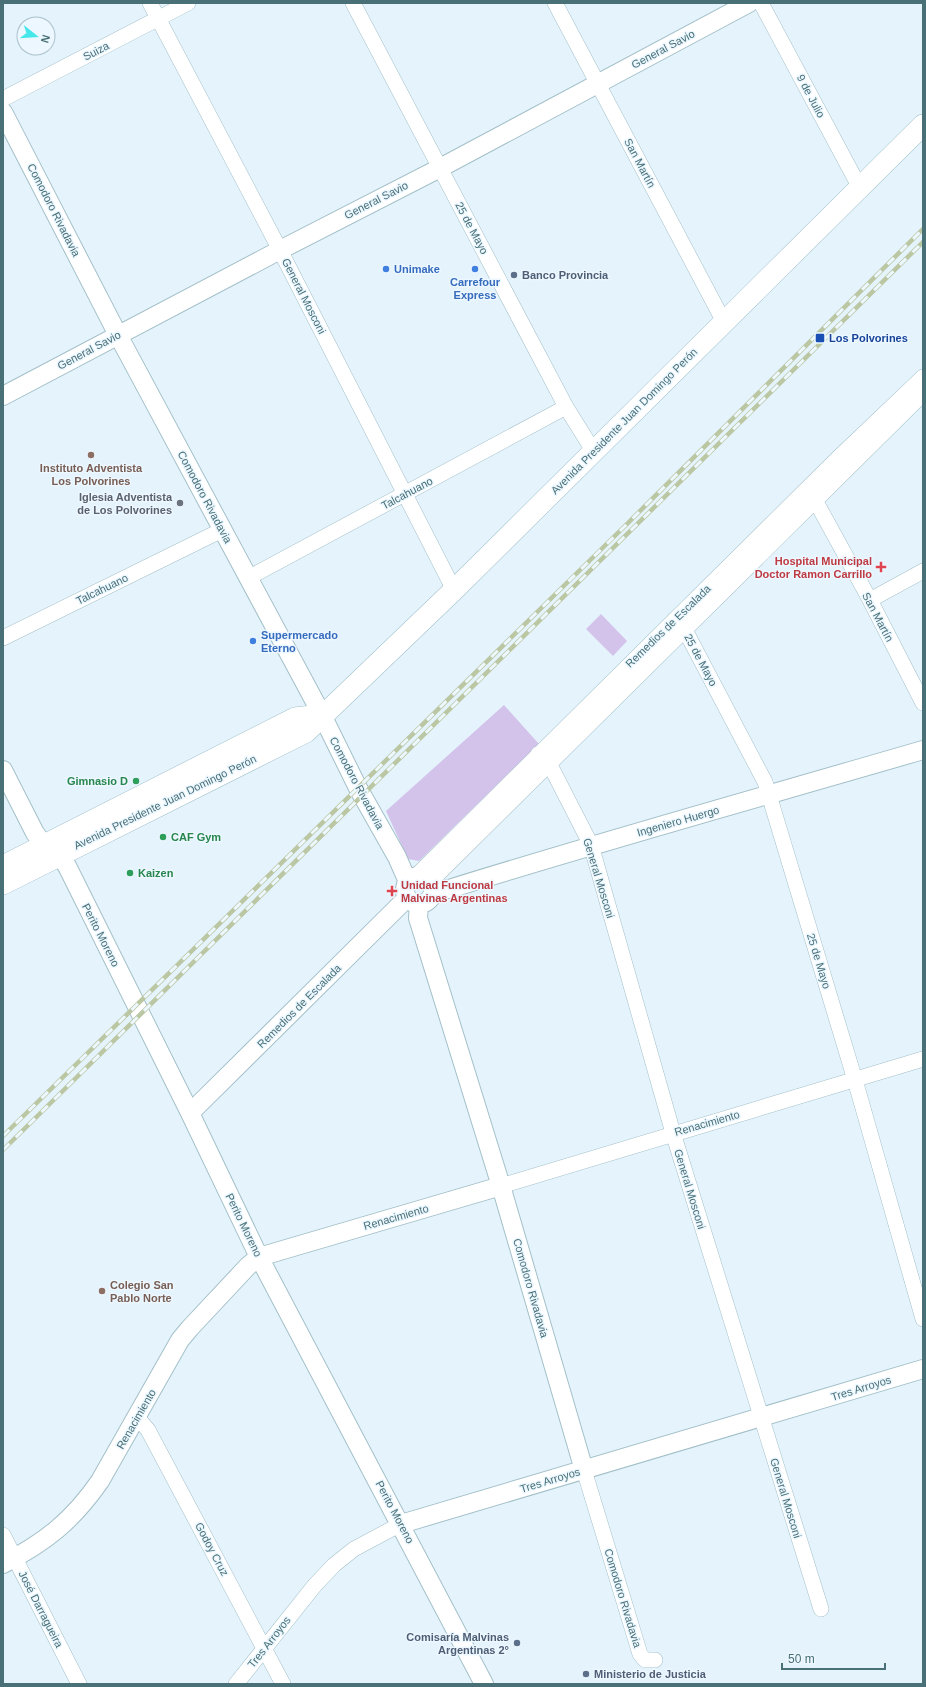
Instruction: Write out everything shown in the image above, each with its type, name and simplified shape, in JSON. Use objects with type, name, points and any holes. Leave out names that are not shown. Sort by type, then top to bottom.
[{"type":"main road","name":"Avenida Presidente Juan Domingo Perón","points":[[3,884],[52,850],[295,718],[322,715],[454,590],[923,125]]},
{"type":"main road","name":"Avenida Presidente Juan Domingo Perón","points":[[3,866],[52,850]]},
{"type":"street","name":"General Mosconi","points":[[150,3],[280,250],[454,590]]},
{"type":"street","name":"Suiza","points":[[3,99],[188,3]]},
{"type":"street","name":"25 de Mayo","points":[[353,3],[566,407],[594,452]]},
{"type":"street","name":"San Martín","points":[[555,3],[724,322]]},
{"type":"street","name":"General Savio","points":[[3,396],[280,250],[440,168],[749,3]]},
{"type":"street","name":"9 de Julio","points":[[761,3],[860,188]]},
{"type":"street","name":"Comodoro Rivadavia","points":[[3,112],[118,335],[322,715],[358,788],[397,857],[419,889],[418,918],[501,1186],[584,1470],[640,1654],[645,1660],[655,1660]]},
{"type":"street","name":"Remedios de Escalada","points":[[543,759],[685,630],[923,377]]},
{"type":"street","name":"Remedios de Escalada","points":[[190,1113],[419,889],[674,620],[923,394]]},
{"type":"street","name":"Talcahuano","points":[[248,578],[566,407]]},
{"type":"street","name":"San Martín","points":[[811,496],[870,600],[923,703]]},
{"type":"street","name":"Talcahuano","points":[[3,638],[222,530]]},
{"type":"street","points":[[870,600],[923,571]]},
{"type":"street","name":"25 de Mayo","points":[[674,620],[685,630],[765,782],[855,1080],[923,1319]]},
{"type":"street","name":"Ingeniero Huergo","points":[[419,889],[449,889],[591,845],[923,750]]},
{"type":"street","name":"General Mosconi","points":[[543,759],[591,845],[673,1134],[821,1609]]},
{"type":"street","name":"Perito Moreno","points":[[3,770],[35,833],[66,866],[190,1113],[259,1257],[484,1684]]},
{"type":"street","name":"Renacimiento","points":[[9,1561],[55,1532],[88,1499],[100,1481],[185,1334],[248,1266],[259,1257],[923,1059]]},
{"type":"street","name":"Tres Arroyos","points":[[236,1684],[315,1585],[334,1565],[354,1549],[401,1524],[923,1369]]},
{"type":"street","name":"Godoy Cruz","points":[[137,1417],[148,1430],[283,1684]]},
{"type":"street","name":"José Darragueira","points":[[3,1535],[9,1561],[79,1684]]},
{"type":"shaded area","points":[[601,614],[627,641],[613,656],[586,629]]},
{"type":"shaded area","points":[[504,705],[539,744],[419,861],[408,859],[386,811]]},
{"type":"railway","points":[[3,1136],[628,523],[923,229]]},
{"type":"railway","points":[[3,1150],[923,242]]},
{"type":"place","name":"Unimake","points":[[386,269]]},
{"type":"place","name":"Carrefour Express","points":[[475,269]]},
{"type":"place","name":"Banco Provincia","points":[[514,275]]},
{"type":"place","name":"Los Polvorines","points":[[820,338]]},
{"type":"place","name":"Instituto Adventista Los Polvorines","points":[[91,455]]},
{"type":"place","name":"Iglesia Adventista de Los Polvorines","points":[[180,503]]},
{"type":"place","name":"Hospital Municipal Doctor Ramon Carrillo","points":[[881,567]]},
{"type":"place","name":"Supermercado Eterno","points":[[253,641]]},
{"type":"place","name":"Gimnasio D","points":[[136,781]]},
{"type":"place","name":"CAF Gym","points":[[163,837]]},
{"type":"place","name":"Kaizen","points":[[130,873]]},
{"type":"place","name":"Unidad Funcional Malvinas Argentinas","points":[[392,891]]},
{"type":"place","name":"Colegio San Pablo Norte","points":[[102,1291]]},
{"type":"place","name":"Comisaría Malvinas Argentinas 2°","points":[[517,1643]]},
{"type":"place","name":"Ministerio de Justicia","points":[[586,1674]]}]
